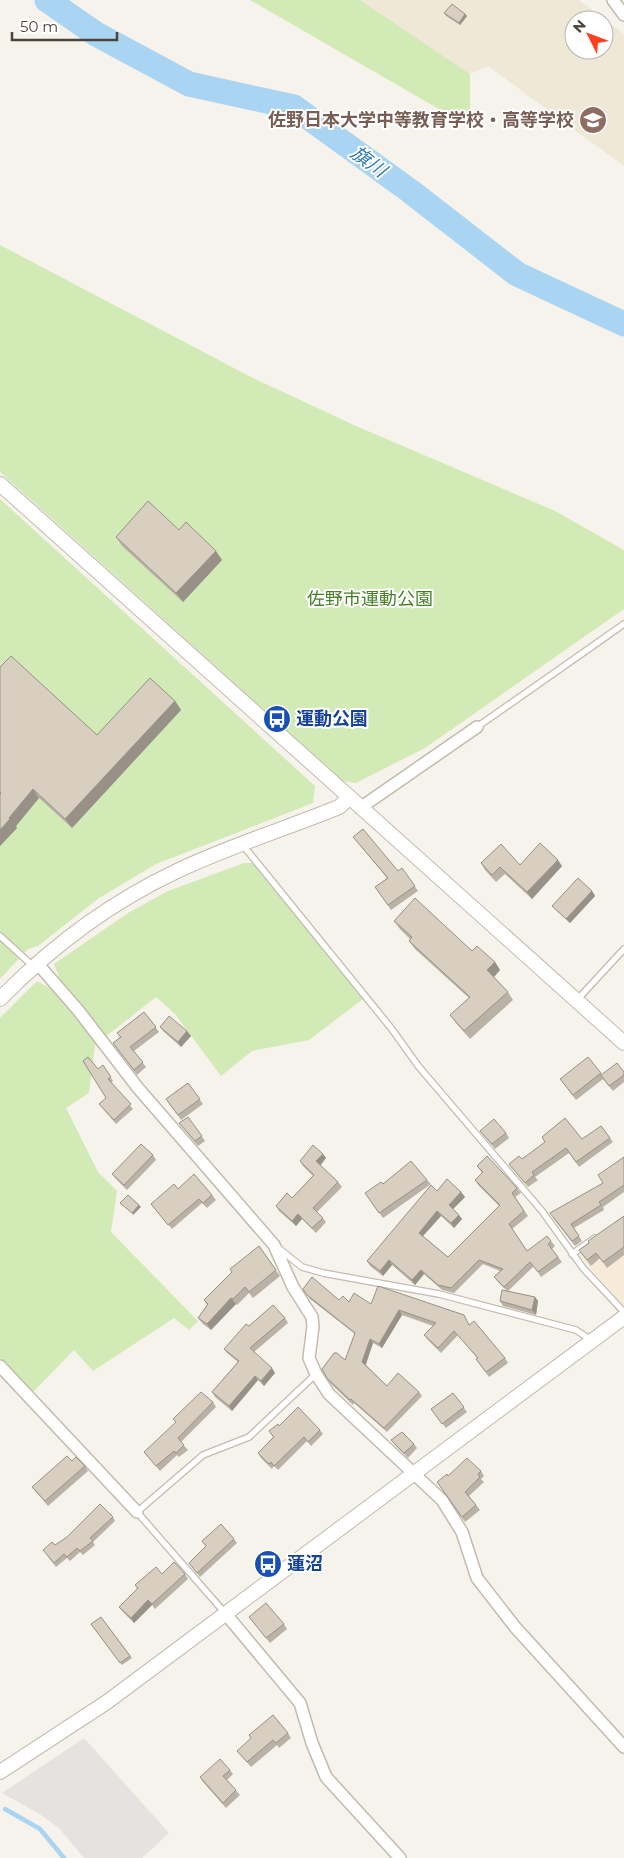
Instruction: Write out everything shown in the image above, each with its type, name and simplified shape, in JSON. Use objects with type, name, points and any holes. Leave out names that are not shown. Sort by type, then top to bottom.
[{"type":"street","points":[[613,0],[624,15]]},
{"type":"street","points":[[0,484],[624,1043]]},
{"type":"street","points":[[360,808],[477,727]]},
{"type":"street","points":[[0,999],[35,964],[64,939],[115,904],[178,870],[339,807],[349,798]]},
{"type":"street","points":[[35,964],[78,1010],[138,1088],[274,1245],[293,1287],[312,1317],[313,1326],[309,1358],[316,1374],[335,1400],[442,1500],[467,1544],[477,1578],[515,1627],[624,1747]]},
{"type":"street","points":[[0,1772],[107,1702],[624,1317]]},
{"type":"street","points":[[0,1366],[137,1512]]},
{"type":"street","points":[[225,1613],[300,1703],[312,1743],[326,1777],[400,1858]]},
{"type":"lane","points":[[477,727],[624,624]]},
{"type":"lane","points":[[242,844],[391,1028],[419,1067],[542,1211],[572,1254],[624,1312]]},
{"type":"lane","points":[[0,936],[35,964]]},
{"type":"lane","points":[[577,1000],[624,949]]},
{"type":"lane","points":[[572,1254],[602,1232]]},
{"type":"lane","points":[[274,1245],[309,1269],[439,1294],[576,1330],[593,1341]]},
{"type":"lane","points":[[225,1613],[137,1512],[203,1455],[250,1437],[316,1374]]},
{"type":"shaded area","name":"佐野日本大学中等教育学校・高等学校","points":[[360,0],[579,0],[592,10],[564,10],[564,60],[614,60],[614,26],[624,34],[624,166],[488,66],[470,74]]},
{"type":"shaded area","points":[[624,1224],[624,1306],[579,1255]]},
{"type":"shaded area","points":[[84,1738],[169,1833],[142,1858],[84,1858],[59,1828],[41,1815],[2,1793]]},
{"type":"green space","points":[[250,0],[360,0],[470,74],[470,127]]},
{"type":"green space","name":"佐野市運動公園","points":[[0,245],[251,377],[356,426],[555,511],[624,550],[624,609],[425,748],[356,783],[343,781],[0,472]]},
{"type":"green space","points":[[0,499],[315,786],[313,803],[156,864],[99,898],[38,946],[28,949],[0,979]]},
{"type":"green space","points":[[244,863],[253,863],[363,999],[309,1040],[252,1051],[221,1076],[175,1014],[156,997],[95,1045],[89,1093],[66,1108],[98,1172],[117,1191],[111,1232],[198,1321],[189,1330],[174,1318],[93,1371],[74,1350],[32,1393],[0,1358],[0,1018],[37,981],[48,987],[59,977],[54,964],[128,913],[168,891]]},
{"type":"building","points":[[452,4],[465,14],[459,23],[444,13]]},
{"type":"building","points":[[148,501],[179,530],[186,522],[216,551],[176,593],[116,537]]},
{"type":"building","points":[[11,656],[97,735],[150,678],[175,701],[65,819],[33,789],[0,830],[0,667]]},
{"type":"building","points":[[363,829],[398,871],[402,868],[415,886],[388,905],[375,887],[388,878],[353,837]]},
{"type":"building","points":[[540,843],[558,860],[527,892],[500,867],[492,875],[481,863],[501,844],[520,865]]},
{"type":"building","points":[[578,878],[592,891],[566,919],[552,906]]},
{"type":"building","points":[[415,898],[472,951],[477,946],[495,962],[487,970],[508,992],[464,1031],[450,1015],[470,997],[409,941],[412,937],[394,921]]},
{"type":"building","points":[[144,1012],[156,1027],[130,1047],[143,1062],[134,1070],[113,1043],[121,1037],[117,1033]]},
{"type":"building","points":[[169,1016],[187,1031],[178,1042],[160,1027]]},
{"type":"building","points":[[88,1057],[98,1069],[103,1065],[111,1077],[108,1079],[131,1104],[114,1120],[99,1104],[106,1098],[83,1061]]},
{"type":"building","points":[[588,1057],[601,1073],[573,1095],[560,1079]]},
{"type":"building","points":[[617,1063],[624,1072],[624,1075],[609,1086],[601,1075]]},
{"type":"building","points":[[188,1083],[200,1099],[178,1115],[166,1099]]},
{"type":"building","points":[[188,1117],[202,1136],[195,1141],[179,1123]]},
{"type":"building","points":[[565,1118],[582,1139],[601,1126],[610,1138],[576,1162],[566,1148],[532,1172],[534,1175],[525,1183],[509,1164],[519,1156],[522,1159],[545,1142],[542,1137]]},
{"type":"building","points":[[494,1119],[506,1133],[492,1144],[480,1131]]},
{"type":"building","points":[[141,1144],[153,1155],[124,1185],[112,1174]]},
{"type":"building","points":[[313,1145],[323,1154],[316,1161],[338,1182],[313,1208],[323,1218],[312,1228],[298,1214],[292,1221],[276,1206],[287,1193],[292,1198],[314,1175],[300,1161]]},
{"type":"building","points":[[487,1156],[517,1188],[512,1193],[524,1211],[509,1224],[527,1251],[547,1236],[551,1241],[548,1244],[558,1257],[538,1272],[530,1262],[504,1287],[494,1277],[503,1269],[479,1260],[451,1288],[438,1285],[421,1270],[412,1280],[389,1260],[380,1271],[367,1261],[431,1185],[437,1191],[447,1179],[461,1192],[449,1205],[459,1215],[451,1223],[437,1211],[419,1233],[448,1257],[500,1205],[475,1180],[483,1172],[477,1166]]},
{"type":"building","points":[[624,1157],[624,1185],[599,1202],[601,1205],[571,1224],[579,1236],[572,1241],[550,1213],[603,1183],[598,1175]]},
{"type":"building","points":[[411,1161],[427,1180],[379,1213],[365,1193],[381,1182],[383,1184]]},
{"type":"building","points":[[194,1174],[212,1195],[203,1203],[199,1199],[168,1225],[151,1204],[174,1184],[178,1189]]},
{"type":"building","points":[[128,1195],[139,1205],[132,1213],[120,1203]]},
{"type":"building","points":[[624,1216],[624,1247],[603,1262],[596,1253],[587,1260],[579,1250],[589,1243],[588,1241]]},
{"type":"building","points":[[259,1246],[276,1270],[249,1292],[245,1287],[233,1299],[231,1298],[207,1324],[198,1318],[208,1304],[204,1300],[232,1272],[230,1269]]},
{"type":"building","points":[[312,1277],[339,1300],[343,1296],[349,1302],[354,1293],[371,1304],[378,1286],[464,1315],[469,1325],[474,1321],[505,1358],[486,1372],[476,1359],[478,1358],[454,1331],[438,1348],[424,1335],[436,1323],[399,1310],[379,1344],[370,1339],[362,1362],[387,1386],[398,1373],[419,1392],[384,1428],[350,1400],[327,1378],[322,1369],[334,1353],[337,1353],[345,1360],[355,1333],[307,1295],[303,1289]]},
{"type":"building","points":[[502,1290],[535,1297],[532,1310],[500,1301]]},
{"type":"building","points":[[273,1305],[285,1318],[250,1348],[272,1368],[261,1381],[255,1376],[229,1406],[212,1392],[239,1361],[224,1349],[246,1324],[249,1326]]},
{"type":"building","points":[[201,1392],[213,1402],[178,1438],[184,1445],[176,1453],[174,1451],[156,1466],[144,1452],[176,1422],[173,1419]]},
{"type":"building","points":[[453,1393],[464,1407],[442,1424],[431,1409]]},
{"type":"building","points":[[298,1407],[320,1430],[308,1442],[304,1437],[274,1466],[271,1462],[269,1464],[258,1453],[274,1437],[269,1431],[278,1424],[279,1426]]},
{"type":"building","points":[[402,1432],[414,1444],[404,1453],[391,1440]]},
{"type":"building","points":[[67,1456],[72,1461],[76,1457],[85,1466],[45,1501],[32,1487]]},
{"type":"building","points":[[467,1458],[481,1471],[478,1474],[480,1477],[465,1492],[476,1505],[462,1517],[437,1482],[447,1474],[448,1476]]},
{"type":"building","points":[[100,1504],[113,1517],[90,1538],[93,1541],[80,1551],[77,1548],[67,1557],[64,1554],[54,1563],[43,1550],[52,1542],[55,1545],[67,1537]]},
{"type":"building","points":[[221,1524],[234,1539],[197,1573],[189,1563],[206,1546],[202,1541]]},
{"type":"building","points":[[174,1562],[185,1574],[152,1604],[148,1600],[131,1618],[119,1607],[138,1588],[135,1585],[156,1567],[162,1574]]},
{"type":"building","points":[[266,1603],[284,1624],[266,1638],[249,1617]]},
{"type":"building","points":[[101,1617],[130,1656],[120,1663],[91,1624]]},
{"type":"building","points":[[273,1715],[288,1733],[276,1743],[273,1740],[247,1762],[237,1751],[251,1738],[249,1735]]},
{"type":"building","points":[[220,1759],[230,1770],[223,1776],[236,1790],[223,1803],[200,1777]]},
{"type":"waterway","name":"旗川","points":[[47,0],[96,34],[189,84],[294,107],[410,191],[517,274],[624,324]]},
{"type":"waterway","points":[[5,1809],[40,1829],[64,1858]]},
{"type":"place","name":"佐野日本大学中等教育学校・高等学校","points":[[593,120]]},
{"type":"place","name":"運動公園","points":[[277,719]]},
{"type":"place","name":"蓮沼","points":[[268,1564]]}]
